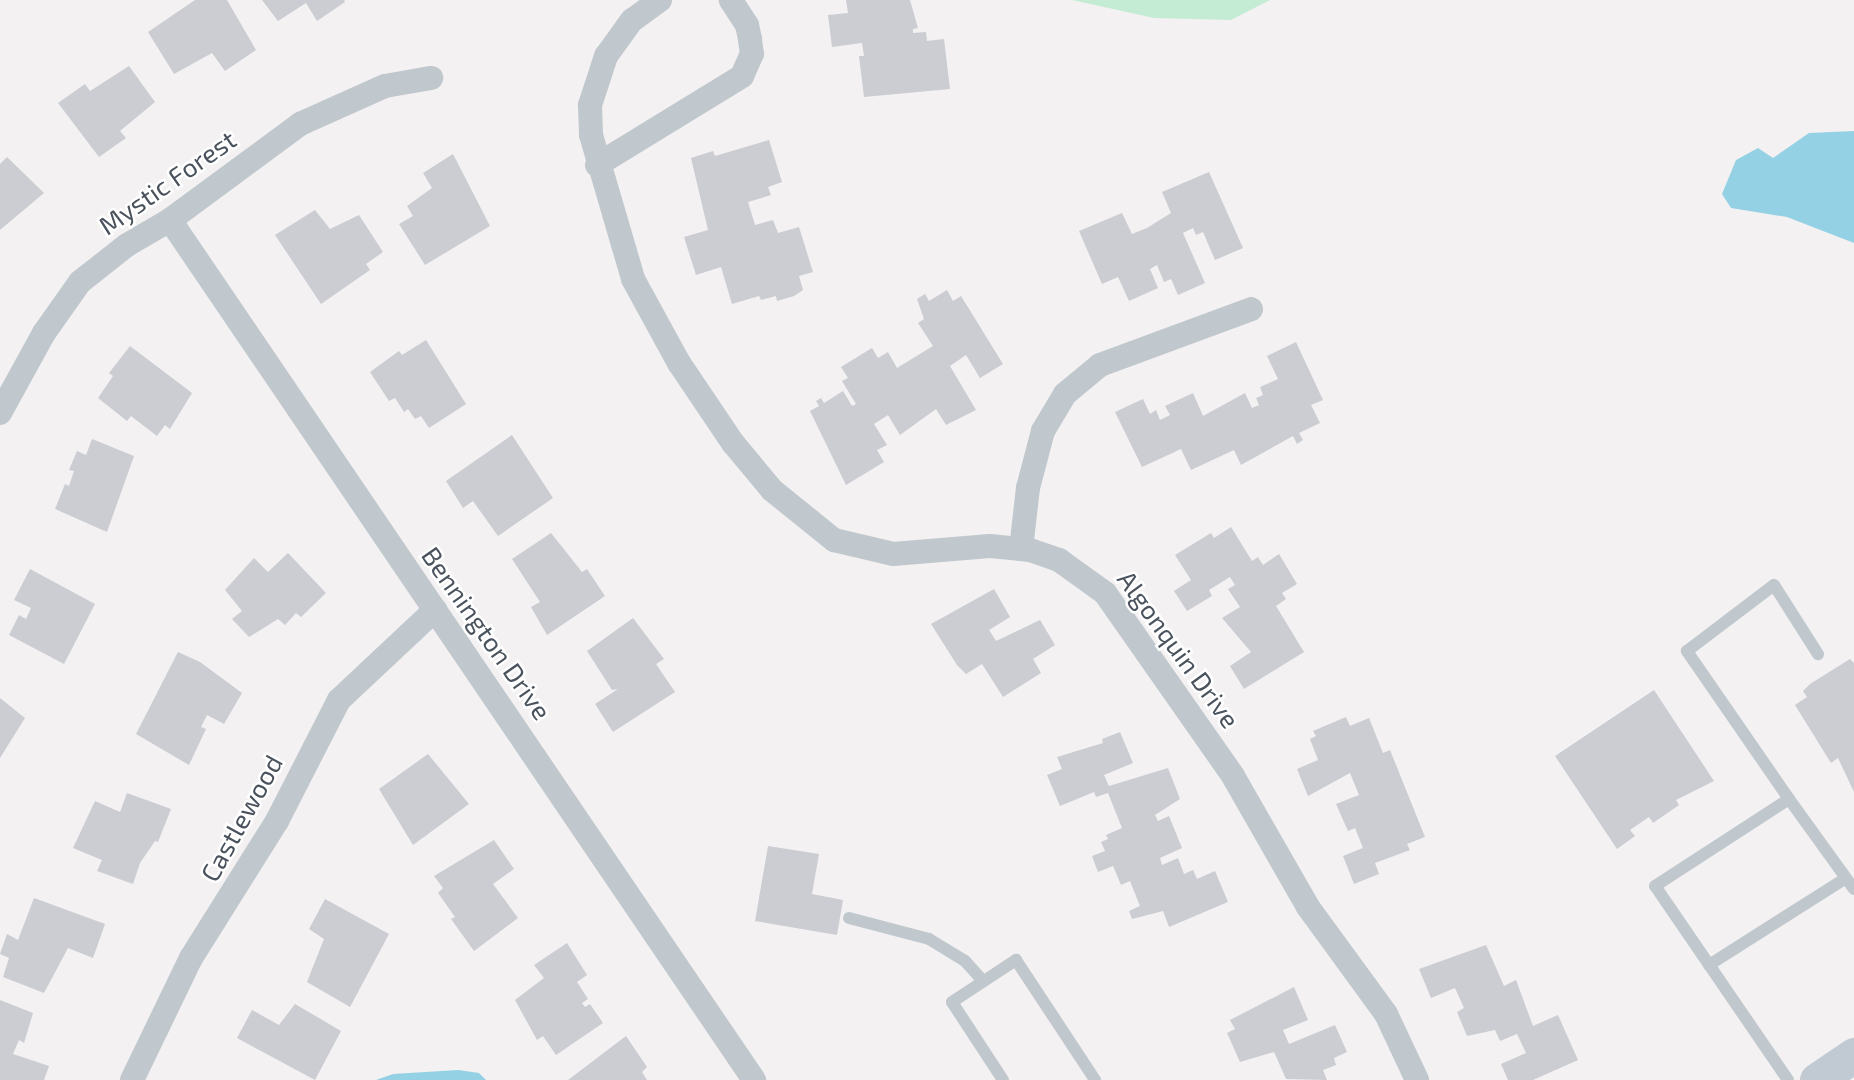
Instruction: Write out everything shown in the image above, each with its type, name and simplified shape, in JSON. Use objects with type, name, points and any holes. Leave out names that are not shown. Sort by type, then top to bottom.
[{"type":"street","name":"Algonquin Drive","points":[[660,0],[632,20],[617,38],[596,78],[590,105],[597,165],[633,279],[679,363],[772,490],[834,540],[892,554],[1021,548],[1059,560],[1087,578],[1120,612],[1233,776],[1308,906],[1386,1014],[1417,1080]]},
{"type":"street","points":[[597,165],[742,76],[752,54],[750,39],[747,24],[731,0]]},
{"type":"street","name":"Mystic Forest","points":[[0,413],[44,333],[80,282],[127,245],[170,220],[300,124],[385,86],[430,78]]},
{"type":"street","name":"Bennington Drive","points":[[170,220],[754,1080]]},
{"type":"street","points":[[1021,548],[1028,488],[1043,431],[1065,394],[1100,365],[1251,309]]},
{"type":"street","name":"Castlewood","points":[[132,1080],[191,958],[277,821],[339,700],[435,610]]},
{"type":"street","points":[[1817,1080],[1854,1055]]},
{"type":"lane","points":[[1818,654],[1774,584],[1687,650],[1854,889]]},
{"type":"lane","points":[[1788,1080],[1655,886],[1789,799]]},
{"type":"lane","points":[[1709,965],[1846,878]]},
{"type":"lane","points":[[849,918],[929,939],[965,961],[983,981]]},
{"type":"lane","points":[[1003,1080],[952,1002],[1016,960],[1096,1080]]},
{"type":"green space","points":[[1072,0],[1270,0],[1231,20],[1154,18]]},
{"type":"water","points":[[1854,131],[1854,243],[1787,217],[1731,208],[1722,194],[1736,160],[1758,148],[1773,158],[1809,133]]},
{"type":"water","points":[[458,1070],[479,1073],[486,1080],[376,1080],[393,1074]]},
{"type":"building","points":[[195,0],[227,0],[256,50],[225,71],[212,53],[174,74],[148,32]]},
{"type":"building","points":[[262,0],[345,2],[317,21],[306,3],[278,21]]},
{"type":"building","points":[[846,0],[910,0],[918,28],[913,29],[913,33],[926,32],[927,41],[944,39],[950,89],[864,97],[859,56],[864,56],[862,43],[832,47],[828,15],[848,13]]},
{"type":"building","points":[[129,66],[155,102],[120,131],[126,138],[99,157],[58,103],[85,84],[90,91]]},
{"type":"building","points":[[769,140],[782,182],[768,187],[771,195],[748,202],[755,225],[773,220],[778,233],[799,227],[813,272],[799,276],[803,290],[794,296],[777,301],[776,296],[761,300],[759,296],[732,304],[721,267],[696,275],[684,237],[708,230],[691,158],[713,151],[715,156]]},
{"type":"building","points":[[453,154],[490,226],[425,265],[399,224],[413,216],[407,206],[432,188],[423,173]]},
{"type":"building","points":[[7,157],[44,193],[0,230],[0,164]]},
{"type":"building","points":[[1209,172],[1243,248],[1215,260],[1203,232],[1196,235],[1193,228],[1183,233],[1205,283],[1178,295],[1171,279],[1164,282],[1157,265],[1150,269],[1158,288],[1129,301],[1118,277],[1102,284],[1079,231],[1122,213],[1132,234],[1147,228],[1171,213],[1162,192]]},
{"type":"building","points":[[315,210],[330,229],[359,215],[383,252],[366,264],[370,270],[321,304],[275,235]]},
{"type":"building","points":[[947,290],[953,301],[961,296],[1003,364],[980,378],[966,355],[950,366],[976,410],[946,425],[936,409],[900,435],[888,415],[874,424],[887,445],[877,450],[884,462],[846,485],[810,411],[819,406],[816,401],[821,398],[824,403],[843,391],[852,406],[856,404],[842,381],[848,378],[841,367],[872,348],[878,358],[888,352],[897,368],[933,346],[918,323],[924,319],[917,299],[925,294],[929,301]]},
{"type":"building","points":[[426,340],[466,404],[429,428],[421,416],[415,419],[408,409],[404,412],[395,398],[389,401],[370,372],[399,351],[402,355]]},
{"type":"building","points":[[1296,342],[1323,400],[1311,405],[1320,423],[1299,433],[1303,440],[1297,444],[1293,436],[1241,465],[1234,450],[1191,470],[1181,449],[1142,467],[1115,412],[1143,399],[1150,414],[1156,410],[1160,420],[1170,415],[1165,406],[1193,393],[1203,416],[1245,393],[1252,408],[1259,405],[1256,398],[1263,395],[1260,387],[1278,379],[1267,356]]},
{"type":"building","points":[[130,346],[192,393],[170,429],[165,425],[157,436],[131,416],[127,421],[98,398],[113,376],[109,373]]},
{"type":"building","points":[[512,435],[553,498],[498,536],[473,501],[463,508],[446,481]]},
{"type":"building","points":[[92,439],[134,456],[107,532],[55,509],[65,484],[69,486],[74,471],[69,470],[77,451],[86,455]]},
{"type":"building","points":[[1231,527],[1252,561],[1258,557],[1263,565],[1279,554],[1297,584],[1282,593],[1286,599],[1276,606],[1304,652],[1244,689],[1230,666],[1251,652],[1222,618],[1240,607],[1228,589],[1235,585],[1230,577],[1209,590],[1212,596],[1187,611],[1174,591],[1191,580],[1175,555],[1211,533],[1214,538]]},
{"type":"building","points":[[551,533],[582,572],[587,569],[605,596],[547,635],[531,607],[540,602],[512,559]]},
{"type":"building","points":[[288,553],[326,593],[301,617],[296,613],[285,625],[278,619],[249,637],[232,619],[242,611],[225,590],[254,558],[268,572]]},
{"type":"building","points":[[30,569],[95,604],[64,664],[9,635],[19,615],[26,619],[31,608],[14,600]]},
{"type":"building","points":[[994,589],[1010,617],[989,630],[996,641],[1040,620],[1055,645],[1033,659],[1041,673],[1003,697],[982,664],[966,674],[957,665],[931,624]]},
{"type":"building","points":[[633,618],[664,659],[656,664],[675,692],[613,732],[595,704],[618,689],[612,690],[587,651]]},
{"type":"building","points":[[178,652],[200,662],[242,693],[224,724],[207,715],[201,727],[206,729],[189,765],[136,734]]},
{"type":"building","points":[[1850,659],[1854,663],[1854,792],[1838,758],[1831,763],[1795,705],[1807,697],[1803,691],[1810,684]]},
{"type":"building","points":[[1654,690],[1714,781],[1676,800],[1679,805],[1653,823],[1649,817],[1630,830],[1635,836],[1617,849],[1555,756]]},
{"type":"building","points":[[0,698],[25,718],[0,758]]},
{"type":"building","points":[[1346,717],[1350,726],[1369,718],[1383,753],[1390,750],[1425,837],[1407,844],[1410,850],[1375,863],[1379,874],[1354,884],[1343,856],[1363,848],[1355,828],[1348,831],[1336,804],[1359,795],[1350,773],[1308,796],[1297,769],[1318,760],[1310,739],[1316,736],[1313,731]]},
{"type":"building","points":[[1120,732],[1133,763],[1104,775],[1109,786],[1168,768],[1180,799],[1155,815],[1158,821],[1169,816],[1182,848],[1160,858],[1162,865],[1178,858],[1184,874],[1193,870],[1197,879],[1215,871],[1228,902],[1169,927],[1163,911],[1132,919],[1129,911],[1140,906],[1130,881],[1121,885],[1113,866],[1098,872],[1092,856],[1105,851],[1101,842],[1108,839],[1106,835],[1122,828],[1108,793],[1096,797],[1094,792],[1060,806],[1047,775],[1062,769],[1057,757],[1103,743],[1102,739]]},
{"type":"building","points":[[428,754],[469,804],[413,845],[379,789]]},
{"type":"building","points":[[127,793],[171,809],[158,842],[155,841],[140,863],[133,884],[97,871],[102,860],[73,848],[95,801],[120,812]]},
{"type":"building","points":[[494,840],[514,869],[493,884],[518,918],[474,951],[451,919],[455,917],[438,893],[443,888],[434,876]]},
{"type":"building","points":[[768,846],[819,854],[812,894],[843,900],[837,935],[755,921]]},
{"type":"building","points":[[34,898],[105,924],[93,958],[68,948],[44,993],[3,977],[9,958],[0,954],[7,934],[18,940]]},
{"type":"building","points":[[325,899],[389,934],[350,1007],[307,982],[324,939],[309,929]]},
{"type":"building","points":[[567,943],[587,975],[577,982],[588,999],[582,1003],[585,1007],[590,1004],[603,1023],[556,1055],[543,1036],[537,1040],[515,1000],[544,978],[534,965]]},
{"type":"building","points":[[1486,945],[1504,986],[1516,980],[1533,1026],[1558,1015],[1578,1060],[1533,1080],[1508,1080],[1501,1064],[1526,1053],[1517,1034],[1500,1041],[1495,1030],[1467,1036],[1457,1012],[1464,1008],[1455,988],[1431,998],[1419,969]]},
{"type":"building","points":[[1294,987],[1308,1020],[1283,1030],[1289,1044],[1335,1025],[1347,1052],[1334,1058],[1336,1065],[1323,1070],[1327,1080],[1286,1079],[1274,1052],[1240,1062],[1227,1033],[1235,1029],[1230,1020]]},
{"type":"building","points":[[0,1000],[33,1013],[24,1043],[19,1040],[13,1054],[49,1066],[44,1080],[0,1080]]},
{"type":"building","points":[[295,1004],[341,1031],[315,1080],[237,1038],[252,1010],[279,1025]]},
{"type":"building","points":[[626,1036],[647,1067],[642,1072],[647,1080],[568,1080]]}]
